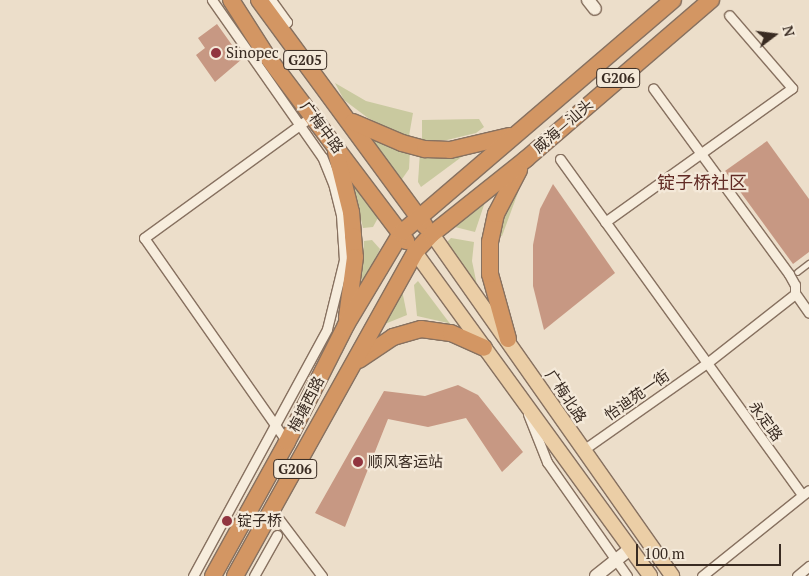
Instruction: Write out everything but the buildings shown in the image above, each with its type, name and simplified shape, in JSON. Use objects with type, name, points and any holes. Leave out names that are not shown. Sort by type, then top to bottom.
[{"type":"highway","name":"广梅中路","points":[[231,0],[308,120],[332,140],[415,252]]},
{"type":"highway","name":"广梅中路","points":[[259,0],[351,121],[432,234]]},
{"type":"highway","name":"威海—汕头","points":[[401,233],[673,0]]},
{"type":"highway","name":"威海—汕头","points":[[415,252],[432,234],[526,159],[711,0]]},
{"type":"highway","points":[[351,121],[402,143],[425,149],[467,148],[515,134]]},
{"type":"highway","points":[[332,140],[352,212],[354,257],[346,325]]},
{"type":"highway","points":[[357,173],[378,158]]},
{"type":"highway","points":[[508,339],[490,274],[490,242],[496,214],[526,159]]},
{"type":"highway","name":"梅塘西路","points":[[213,576],[287,442],[346,325],[401,233]]},
{"type":"highway","name":"梅塘西路","points":[[235,576],[415,252]]},
{"type":"highway","points":[[355,362],[393,337],[421,329],[451,333],[484,348]]},
{"type":"main road","name":"广梅北路","points":[[432,234],[508,339],[672,576]]},
{"type":"main road","points":[[415,252],[650,576]]},
{"type":"street","points":[[193,576],[327,329],[344,260],[341,215],[334,186],[308,120],[254,64],[212,0]]},
{"type":"street","points":[[271,0],[287,22],[280,28]]},
{"type":"street","points":[[605,222],[700,152],[792,88],[728,15]]},
{"type":"street","points":[[653,88],[789,274],[795,293],[809,314]]},
{"type":"street","points":[[287,442],[144,238],[308,120]]},
{"type":"street","name":"永定路","points":[[560,159],[707,363],[806,492]]},
{"type":"street","name":"怡迪苑一街","points":[[583,450],[707,363],[795,293]]},
{"type":"street","points":[[520,396],[547,462],[627,576]]},
{"type":"street","points":[[702,576],[806,492]]},
{"type":"street","points":[[272,510],[322,576]]},
{"type":"street","points":[[254,576],[277,535]]},
{"type":"street","points":[[596,576],[630,550]]},
{"type":"street","points":[[797,576],[809,566]]},
{"type":"lane","points":[[797,272],[809,263]]},
{"type":"green space","points":[[335,83],[366,101],[413,113],[409,136],[391,130],[368,118],[344,100]]},
{"type":"green space","points":[[479,119],[484,127],[476,133],[447,140],[422,140],[422,120]]},
{"type":"green space","points":[[362,131],[410,150],[409,169],[400,182]]},
{"type":"green space","points":[[471,150],[421,187],[418,182],[420,152]]},
{"type":"green space","points":[[530,160],[502,236],[487,233]]},
{"type":"green space","points":[[351,177],[379,216],[373,227],[363,228]]},
{"type":"green space","points":[[488,193],[475,232],[451,226]]},
{"type":"green space","points":[[451,238],[474,242],[472,261],[479,295],[444,245]]},
{"type":"green space","points":[[372,240],[380,249],[361,288],[364,241]]},
{"type":"green space","points":[[418,281],[454,329],[448,323],[417,316],[414,285]]},
{"type":"green space","points":[[402,290],[407,315],[375,328]]},
{"type":"place","name":"Sinopec","points":[[216,53]]},
{"type":"place","name":"顺风客运站","points":[[358,462]]},
{"type":"place","name":"锭子桥","points":[[227,521]]},
{"type":"district","name":"锭子桥社区","points":[[702,182]]}]
